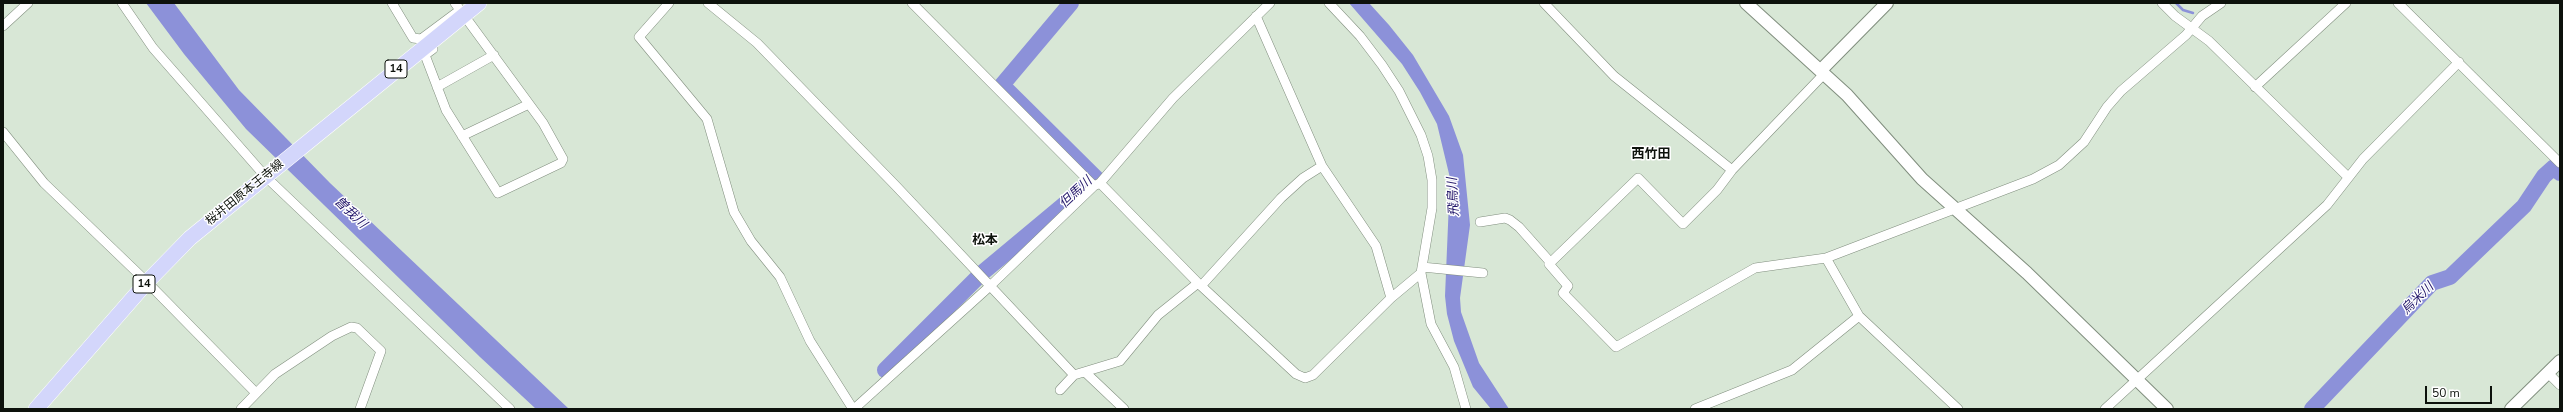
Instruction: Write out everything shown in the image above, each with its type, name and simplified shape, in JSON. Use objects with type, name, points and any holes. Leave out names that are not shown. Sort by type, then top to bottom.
[{"type":"main road","name":"桜井田原本王寺線","points":[[36,409],[147,282],[190,238],[312,137],[459,9],[479,3]]},
{"type":"street","points":[[3,26],[28,3]]},
{"type":"street","points":[[122,3],[153,48],[266,175],[510,409]]},
{"type":"street","points":[[392,3],[413,38],[421,39],[459,9]]},
{"type":"street","points":[[670,3],[639,37],[707,119],[734,212],[751,241],[786,286],[810,341],[853,409],[989,287],[1097,185],[1173,98],[1270,3]]},
{"type":"street","points":[[708,3],[757,43],[896,186],[989,287],[1074,375]]},
{"type":"street","points":[[912,3],[1097,185],[1296,374],[1305,378],[1313,375],[1391,298],[1422,270],[1480,273]]},
{"type":"street","points":[[1330,3],[1360,36],[1390,78],[1412,113],[1421,135],[1432,180],[1432,208],[1422,270],[1432,324],[1454,367],[1466,409]]},
{"type":"street","points":[[1544,3],[1614,76],[1732,170]]},
{"type":"street","points":[[1746,3],[1778,35],[1823,72],[1847,95],[1922,179],[1954,210],[2027,273],[2137,378],[2167,409]]},
{"type":"street","points":[[1551,263],[1638,178],[1683,224],[1717,190],[1732,170],[1887,3]]},
{"type":"street","points":[[2162,3],[2175,16],[2192,26],[2348,177]]},
{"type":"street","points":[[1480,222],[1505,218],[1519,227],[1551,263],[1549,264],[1568,286],[1563,293],[1616,346],[1755,268],[1826,258],[1954,210],[2059,166],[2084,142],[2107,107],[2122,91],[2186,35],[2192,26],[2221,3]]},
{"type":"street","points":[[2255,87],[2346,3]]},
{"type":"street","points":[[2398,3],[2560,163]]},
{"type":"street","points":[[459,9],[544,123],[563,159],[561,163],[498,193],[486,170],[446,110],[425,55],[463,23],[459,9]]},
{"type":"street","points":[[1256,16],[1322,166],[1376,246],[1391,298]]},
{"type":"street","points":[[437,87],[494,55]]},
{"type":"street","points":[[2105,409],[2327,205],[2348,177],[2459,62]]},
{"type":"street","points":[[462,136],[529,104]]},
{"type":"street","points":[[3,132],[44,183],[147,282],[256,392]]},
{"type":"street","points":[[1060,390],[1074,375],[1120,361],[1158,315],[1200,284],[1281,198],[1303,178],[1322,166]]},
{"type":"street","points":[[1826,258],[1859,316],[1958,409]]},
{"type":"street","points":[[1697,409],[1792,370],[1859,316]]},
{"type":"street","points":[[241,409],[275,374],[332,336],[351,327],[357,328],[381,351],[360,409]]},
{"type":"street","points":[[2511,409],[2560,361]]},
{"type":"street","points":[[1085,372],[1124,409]]},
{"type":"street","points":[[2548,373],[2560,384]]},
{"type":"water","name":"曽我川","points":[[146,3],[174,3],[239,90],[330,183],[569,409],[536,409],[480,357],[246,129],[184,54]]},
{"type":"water","name":"飛鳥川","points":[[1349,3],[1369,3],[1389,25],[1413,55],[1449,116],[1463,155],[1470,225],[1460,298],[1461,312],[1479,363],[1509,409],[1491,409],[1473,387],[1454,341],[1447,314],[1445,296],[1450,178],[1437,124],[1420,92],[1402,64]]},
{"type":"waterway","name":"但馬川","points":[[885,370],[982,273],[1096,178],[1002,85],[1071,3]]},
{"type":"waterway","points":[[2176,3],[2183,10],[2193,13]]},
{"type":"waterway","name":"烏米川","points":[[2312,409],[2432,283],[2450,277],[2524,206],[2544,176],[2554,167],[2560,173]]},
{"type":"district","name":"西竹田","points":[[1651,155]]},
{"type":"district","name":"松本","points":[[985,241]]}]
